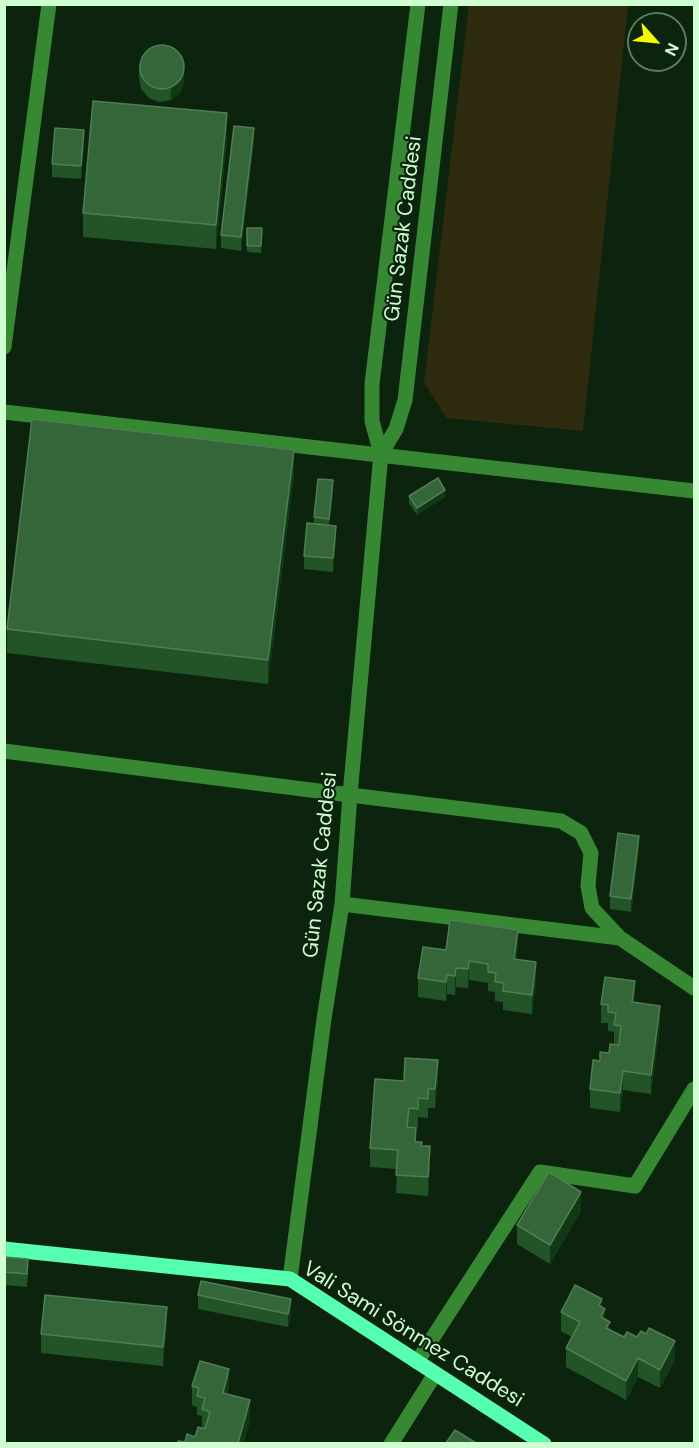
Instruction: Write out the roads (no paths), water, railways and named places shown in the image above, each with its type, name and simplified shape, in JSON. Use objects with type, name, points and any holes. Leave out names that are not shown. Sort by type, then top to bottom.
[{"type":"main road","name":"Vali Sami Sönmez Caddesi","points":[[4,1249],[290,1279],[544,1443]]},
{"type":"street","points":[[4,347],[49,4]]},
{"type":"street","name":"Gün Sazak Caddesi","points":[[290,1279],[324,1019],[342,904],[381,454],[372,421],[372,384],[418,4]]},
{"type":"street","name":"Gün Sazak Caddesi","points":[[381,454],[396,429],[405,400],[452,4]]},
{"type":"street","points":[[4,412],[694,491]]},
{"type":"street","points":[[4,751],[561,820],[581,833],[591,853],[588,886],[591,908],[620,938],[694,988]]},
{"type":"street","points":[[342,904],[620,938]]},
{"type":"street","points":[[417,1362],[540,1172],[635,1186],[694,1089]]},
{"type":"street","points":[[391,1443],[435,1374]]}]
